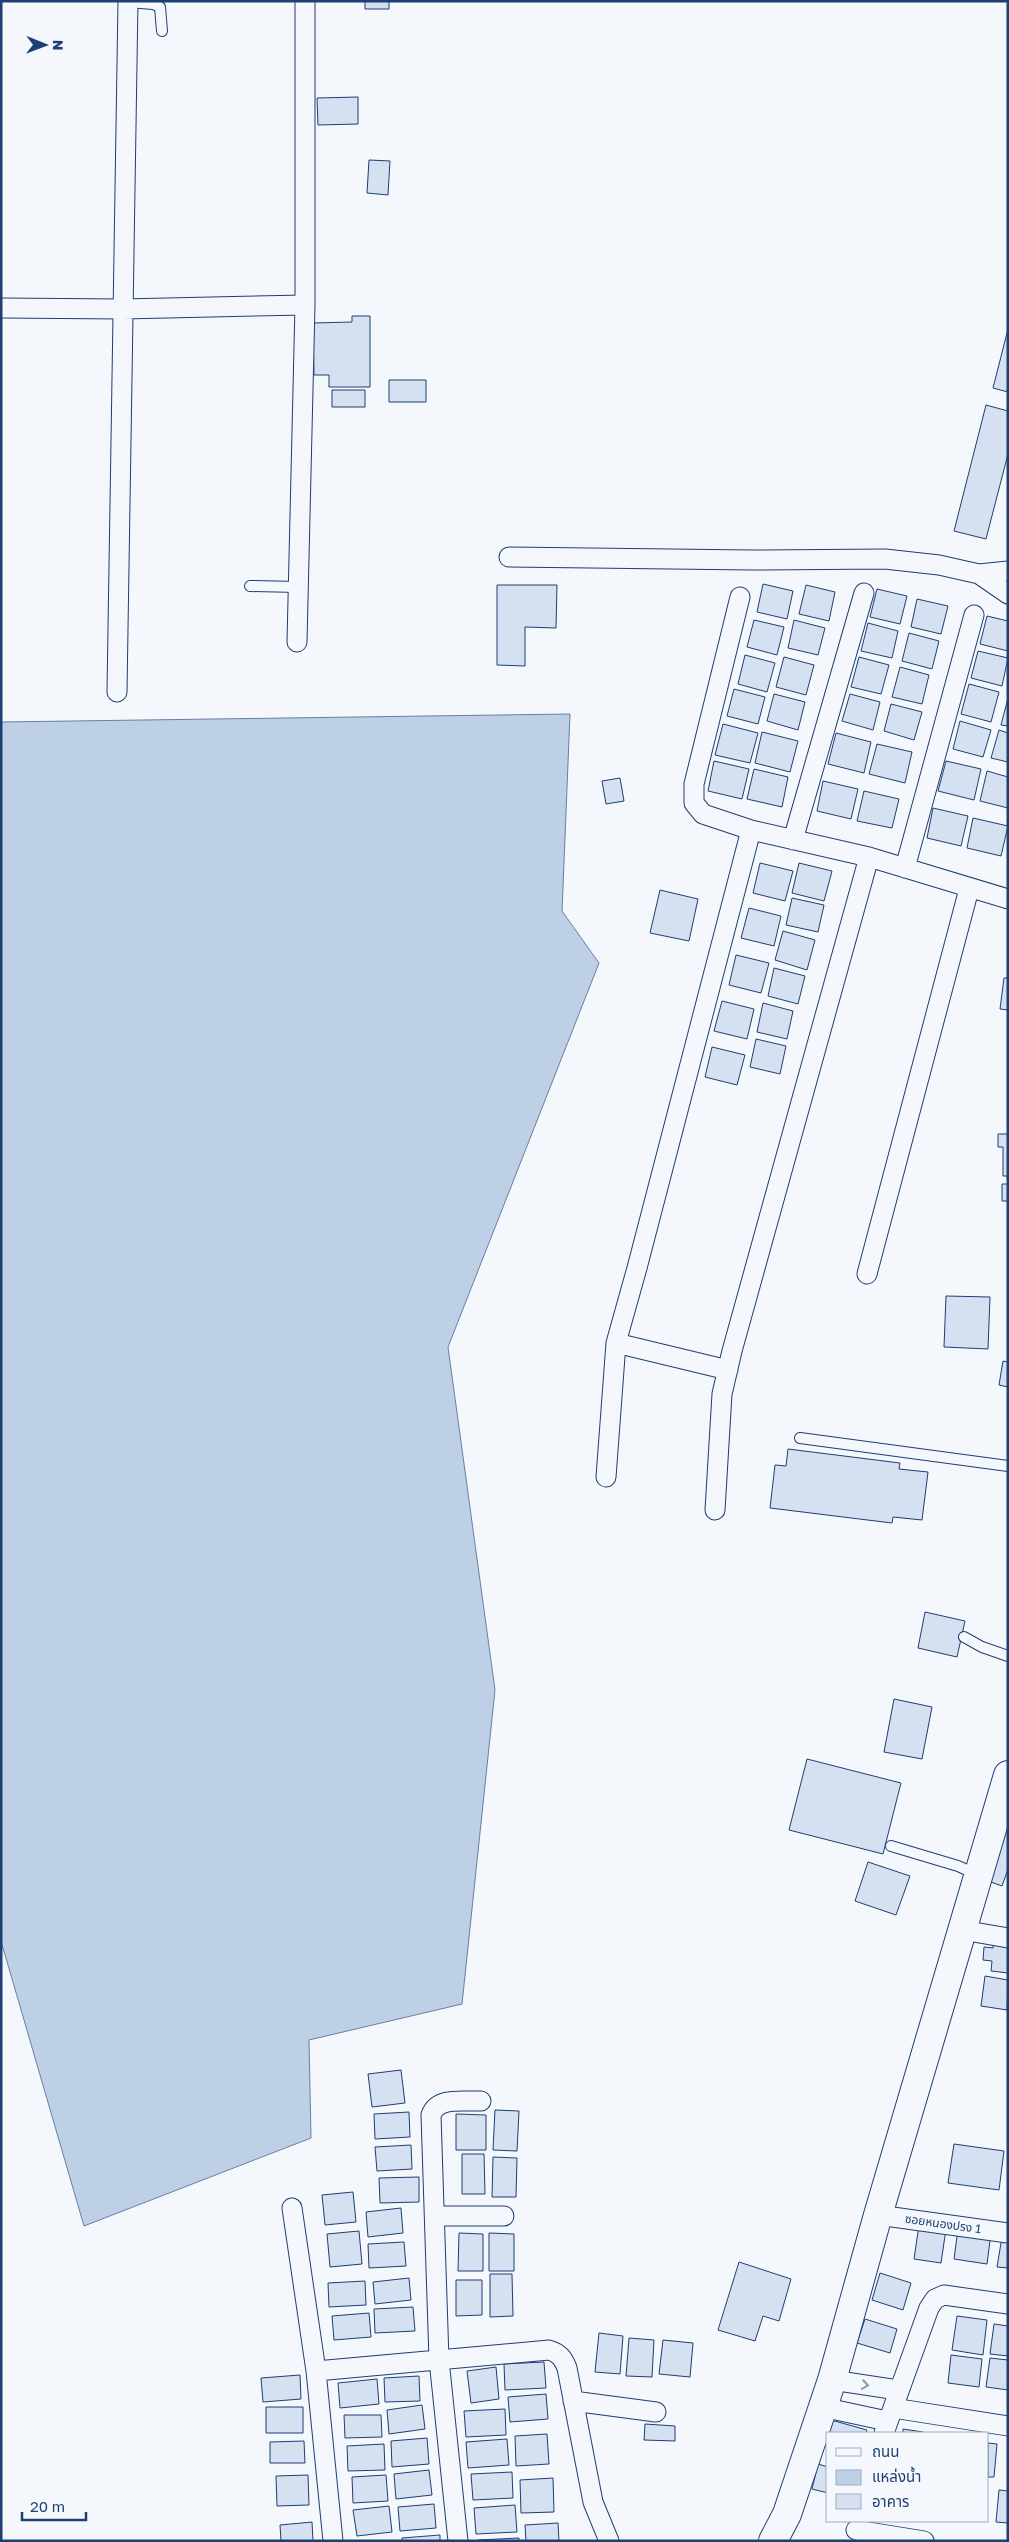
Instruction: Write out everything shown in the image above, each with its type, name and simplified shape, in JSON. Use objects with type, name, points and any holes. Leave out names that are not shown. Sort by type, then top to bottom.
[{"type":"street","points":[[297,642],[304,305],[305,1]]},
{"type":"street","points":[[116,692],[128,2]]},
{"type":"street","points":[[1,308],[122,309],[304,305]]},
{"type":"street","points":[[509,557],[908,560],[979,574],[1008,572]]},
{"type":"street","points":[[979,574],[1007,588]]},
{"type":"street","points":[[794,840],[864,593]]},
{"type":"street","points":[[740,598],[694,784],[694,803],[703,814],[751,830],[869,857],[969,889],[1008,899]]},
{"type":"street","points":[[905,868],[974,615]]},
{"type":"street","points":[[606,1477],[616,1343],[638,1268],[751,830]]},
{"type":"street","points":[[715,1510],[722,1394],[869,857]]},
{"type":"street","points":[[867,1274],[969,889]]},
{"type":"street","points":[[616,1343],[728,1370]]},
{"type":"street","points":[[773,2541],[787,2514],[832,2380],[878,2215],[962,1930],[968,1871],[1008,1775]]},
{"type":"street","points":[[962,1930],[1008,1938]]},
{"type":"street","points":[[458,2541],[439,2360],[431,2115],[433,2108],[440,2102],[482,2101]]},
{"type":"street","points":[[292,2208],[316,2371],[333,2541]]},
{"type":"street","name":"ซอยหนองปรง 1","points":[[878,2215],[1008,2233]]},
{"type":"street","points":[[435,2216],[504,2216]]},
{"type":"street","points":[[890,2413],[928,2308],[936,2299],[944,2295],[1008,2304]]},
{"type":"street","points":[[316,2371],[548,2350],[556,2352],[564,2359],[593,2502],[609,2541]]},
{"type":"street","points":[[832,2380],[890,2413]]},
{"type":"street","points":[[572,2401],[656,2412]]},
{"type":"street","points":[[822,2407],[1008,2426]]},
{"type":"street","points":[[855,2530],[924,2541]]},
{"type":"lane","points":[[128,2],[153,4],[160,7],[162,31]]},
{"type":"lane","points":[[250,586],[298,587]]},
{"type":"lane","points":[[800,1438],[1008,1466]]},
{"type":"lane","points":[[964,1637],[1008,1656]]},
{"type":"lane","points":[[892,1846],[968,1871]]},
{"type":"water","points":[[570,714],[562,911],[599,963],[448,1347],[495,1690],[462,2004],[309,2040],[311,2138],[84,2226],[1,1941],[1,722]]},
{"type":"building","points":[[365,1],[389,1],[389,9],[365,9]]},
{"type":"building","points":[[358,97],[358,124],[318,125],[317,98]]},
{"type":"building","points":[[369,160],[390,161],[388,195],[367,193]]},
{"type":"building","points":[[352,316],[370,316],[370,387],[329,387],[329,375],[314,375],[313,323],[352,322]]},
{"type":"building","points":[[1008,329],[1008,392],[993,388]]},
{"type":"building","points":[[389,380],[426,380],[426,402],[389,402]]},
{"type":"building","points":[[332,390],[365,390],[365,407],[332,407]]},
{"type":"building","points":[[986,405],[1008,411],[1008,454],[986,539],[954,531]]},
{"type":"building","points":[[763,584],[793,591],[787,619],[757,612]]},
{"type":"building","points":[[497,585],[557,585],[556,628],[525,627],[525,666],[497,665]]},
{"type":"building","points":[[806,585],[835,592],[829,621],[799,614]]},
{"type":"building","points":[[877,589],[907,596],[900,624],[870,617]]},
{"type":"building","points":[[917,599],[948,606],[941,634],[911,627]]},
{"type":"building","points":[[987,616],[1008,621],[1008,651],[980,644]]},
{"type":"building","points":[[754,620],[784,627],[777,655],[747,647]]},
{"type":"building","points":[[794,620],[825,628],[818,655],[788,648]]},
{"type":"building","points":[[868,623],[898,631],[892,658],[861,651]]},
{"type":"building","points":[[909,633],[939,641],[932,669],[902,661]]},
{"type":"building","points":[[978,651],[1008,658],[1002,686],[971,678]]},
{"type":"building","points":[[745,655],[775,663],[767,692],[738,684]]},
{"type":"building","points":[[784,657],[814,665],[806,695],[776,687]]},
{"type":"building","points":[[859,657],[889,665],[881,694],[851,687]]},
{"type":"building","points":[[900,667],[929,675],[922,704],[892,697]]},
{"type":"building","points":[[969,684],[999,692],[991,722],[961,714]]},
{"type":"building","points":[[734,689],[765,697],[758,724],[727,716]]},
{"type":"building","points":[[774,694],[805,702],[798,730],[767,721]]},
{"type":"building","points":[[850,694],[880,702],[873,730],[842,721]]},
{"type":"building","points":[[1008,698],[1008,726],[1001,725]]},
{"type":"building","points":[[891,704],[922,712],[914,740],[884,731]]},
{"type":"building","points":[[960,721],[991,730],[983,757],[953,749]]},
{"type":"building","points":[[723,724],[758,733],[750,763],[715,755]]},
{"type":"building","points":[[999,730],[1008,733],[1008,762],[991,758]]},
{"type":"building","points":[[762,732],[798,741],[790,772],[755,763]]},
{"type":"building","points":[[836,733],[871,742],[864,773],[828,764]]},
{"type":"building","points":[[877,744],[912,752],[905,783],[869,774]]},
{"type":"building","points":[[714,761],[749,769],[742,799],[708,791]]},
{"type":"building","points":[[946,761],[981,769],[974,800],[938,791]]},
{"type":"building","points":[[754,769],[788,777],[782,807],[747,799]]},
{"type":"building","points":[[987,771],[1008,777],[1008,808],[980,801]]},
{"type":"building","points":[[620,778],[624,801],[606,804],[602,781]]},
{"type":"building","points":[[823,781],[858,789],[851,819],[817,811]]},
{"type":"building","points":[[864,791],[899,799],[892,828],[857,821]]},
{"type":"building","points":[[933,808],[968,816],[961,846],[927,838]]},
{"type":"building","points":[[973,818],[1008,826],[1001,856],[967,848]]},
{"type":"building","points":[[760,863],[793,871],[785,901],[753,893]]},
{"type":"building","points":[[799,863],[832,871],[824,901],[792,893]]},
{"type":"building","points":[[660,890],[698,899],[689,941],[650,933]]},
{"type":"building","points":[[792,898],[824,905],[818,932],[786,925]]},
{"type":"building","points":[[749,908],[781,916],[774,946],[741,938]]},
{"type":"building","points":[[783,931],[815,940],[807,970],[775,960]]},
{"type":"building","points":[[736,955],[769,963],[761,993],[729,985]]},
{"type":"building","points":[[774,968],[805,976],[798,1004],[768,996]]},
{"type":"building","points":[[1004,978],[1008,978],[1008,1010],[1000,1009]]},
{"type":"building","points":[[722,1001],[754,1009],[747,1039],[714,1031]]},
{"type":"building","points":[[763,1003],[793,1011],[787,1039],[757,1032]]},
{"type":"building","points":[[756,1039],[786,1046],[780,1074],[750,1067]]},
{"type":"building","points":[[712,1047],[745,1055],[737,1085],[705,1077]]},
{"type":"building","points":[[998,1134],[1008,1134],[1008,1184],[1007,1176],[1003,1176],[1003,1147],[998,1147]]},
{"type":"building","points":[[1002,1184],[1008,1184],[1008,1201],[1002,1201]]},
{"type":"building","points":[[946,1296],[990,1297],[988,1349],[944,1347]]},
{"type":"building","points":[[1003,1361],[1008,1362],[1008,1387],[999,1385]]},
{"type":"building","points":[[788,1449],[900,1463],[899,1469],[928,1472],[922,1520],[893,1517],[892,1523],[770,1508],[775,1465],[786,1466]]},
{"type":"building","points":[[925,1612],[965,1621],[957,1657],[918,1648]]},
{"type":"building","points":[[894,1699],[932,1707],[922,1759],[884,1752]]},
{"type":"building","points":[[807,1759],[901,1783],[883,1854],[789,1830]]},
{"type":"building","points":[[1008,1818],[1008,1869],[1002,1886],[988,1881]]},
{"type":"building","points":[[868,1862],[910,1876],[896,1915],[855,1901]]},
{"type":"building","points":[[994,1939],[1008,1941],[1008,1973],[991,1971],[992,1961],[983,1960],[984,1947],[993,1948]]},
{"type":"building","points":[[985,1976],[1008,1980],[1007,2010],[981,2006]]},
{"type":"building","points":[[401,2070],[405,2103],[372,2107],[368,2074]]},
{"type":"building","points":[[495,2110],[519,2111],[517,2151],[493,2150]]},
{"type":"building","points":[[409,2112],[410,2137],[375,2139],[374,2114]]},
{"type":"building","points":[[456,2114],[486,2115],[486,2150],[456,2150]]},
{"type":"building","points":[[954,2144],[1004,2151],[999,2190],[948,2183]]},
{"type":"building","points":[[411,2145],[412,2169],[377,2171],[375,2147]]},
{"type":"building","points":[[462,2154],[484,2154],[485,2194],[462,2194]]},
{"type":"building","points":[[493,2157],[517,2158],[516,2197],[492,2197]]},
{"type":"building","points":[[419,2177],[419,2202],[380,2203],[379,2178]]},
{"type":"building","points":[[353,2192],[356,2222],[325,2225],[322,2195]]},
{"type":"building","points":[[401,2208],[403,2233],[368,2237],[366,2212]]},
{"type":"building","points":[[919,2225],[946,2229],[941,2263],[914,2259]]},
{"type":"building","points":[[958,2229],[991,2233],[987,2264],[954,2259]]},
{"type":"building","points":[[359,2231],[362,2264],[330,2267],[327,2234]]},
{"type":"building","points":[[459,2233],[483,2234],[483,2271],[458,2271]]},
{"type":"building","points":[[489,2233],[514,2234],[514,2271],[489,2271]]},
{"type":"building","points":[[1002,2237],[1008,2238],[1008,2268],[997,2267]]},
{"type":"building","points":[[404,2242],[406,2266],[369,2268],[368,2244]]},
{"type":"building","points":[[739,2262],[791,2279],[779,2321],[763,2316],[755,2341],[718,2330]]},
{"type":"building","points":[[880,2273],[911,2283],[903,2310],[872,2300]]},
{"type":"building","points":[[490,2274],[512,2274],[513,2316],[490,2317]]},
{"type":"building","points":[[409,2278],[411,2300],[375,2304],[373,2282]]},
{"type":"building","points":[[456,2280],[482,2280],[482,2315],[456,2316]]},
{"type":"building","points":[[365,2281],[366,2305],[329,2307],[328,2283]]},
{"type":"building","points":[[413,2307],[415,2331],[375,2333],[374,2309]]},
{"type":"building","points":[[369,2313],[371,2337],[334,2340],[332,2316]]},
{"type":"building","points":[[957,2316],[987,2320],[983,2355],[952,2350]]},
{"type":"building","points":[[865,2319],[897,2329],[890,2353],[857,2343]]},
{"type":"building","points":[[994,2324],[1008,2326],[1008,2356],[990,2354]]},
{"type":"building","points":[[599,2333],[623,2336],[620,2374],[595,2372]]},
{"type":"building","points":[[629,2338],[654,2340],[652,2377],[626,2376]]},
{"type":"building","points":[[663,2340],[693,2343],[690,2377],[659,2374]]},
{"type":"building","points":[[951,2355],[982,2359],[979,2387],[948,2383]]},
{"type":"building","points":[[990,2358],[1008,2360],[1008,2390],[986,2387]]},
{"type":"building","points":[[544,2362],[546,2388],[505,2390],[504,2364]]},
{"type":"building","points":[[496,2367],[499,2399],[471,2403],[467,2371]]},
{"type":"building","points":[[300,2375],[301,2399],[263,2402],[261,2378]]},
{"type":"building","points":[[419,2376],[420,2401],[385,2402],[384,2378]]},
{"type":"building","points":[[377,2379],[379,2404],[340,2408],[338,2383]]},
{"type":"building","points":[[546,2394],[548,2419],[510,2422],[508,2397]]},
{"type":"building","points":[[422,2405],[425,2429],[389,2434],[387,2410]]},
{"type":"building","points":[[266,2407],[303,2407],[303,2433],[266,2433]]},
{"type":"building","points":[[505,2409],[506,2435],[466,2437],[464,2411]]},
{"type":"building","points":[[344,2415],[381,2415],[382,2437],[345,2438]]},
{"type":"building","points":[[831,2420],[867,2430],[866,2432],[827,2432]]},
{"type":"building","points":[[645,2424],[675,2426],[675,2441],[644,2440]]},
{"type":"building","points":[[903,2429],[923,2432],[903,2432]]},
{"type":"building","points":[[547,2434],[549,2464],[516,2466],[515,2436]]},
{"type":"building","points":[[427,2438],[429,2464],[392,2467],[391,2441]]},
{"type":"building","points":[[507,2439],[509,2465],[468,2468],[466,2442]]},
{"type":"building","points":[[304,2441],[305,2463],[270,2463],[270,2442]]},
{"type":"building","points":[[989,2443],[997,2444],[994,2477],[989,2477]]},
{"type":"building","points":[[384,2444],[385,2470],[348,2471],[347,2446]]},
{"type":"building","points":[[818,2464],[826,2466],[826,2492],[812,2489]]},
{"type":"building","points":[[429,2470],[432,2495],[396,2499],[394,2474]]},
{"type":"building","points":[[512,2472],[513,2498],[473,2500],[471,2474]]},
{"type":"building","points":[[308,2475],[309,2505],[277,2506],[276,2476]]},
{"type":"building","points":[[386,2475],[388,2501],[353,2503],[352,2477]]},
{"type":"building","points":[[553,2478],[554,2512],[521,2513],[520,2480]]},
{"type":"building","points":[[999,2490],[1008,2491],[1008,2523],[996,2522]]},
{"type":"building","points":[[434,2504],[436,2528],[400,2531],[398,2507]]},
{"type":"building","points":[[515,2505],[517,2532],[476,2534],[474,2508]]},
{"type":"building","points":[[389,2506],[392,2532],[357,2536],[353,2510]]},
{"type":"building","points":[[312,2522],[313,2541],[281,2541],[280,2525]]},
{"type":"building","points":[[558,2523],[559,2541],[526,2541],[525,2525]]},
{"type":"building","points":[[440,2535],[440,2541],[402,2541],[402,2538]]},
{"type":"building","points":[[519,2538],[519,2541],[478,2541],[478,2540]]}]
